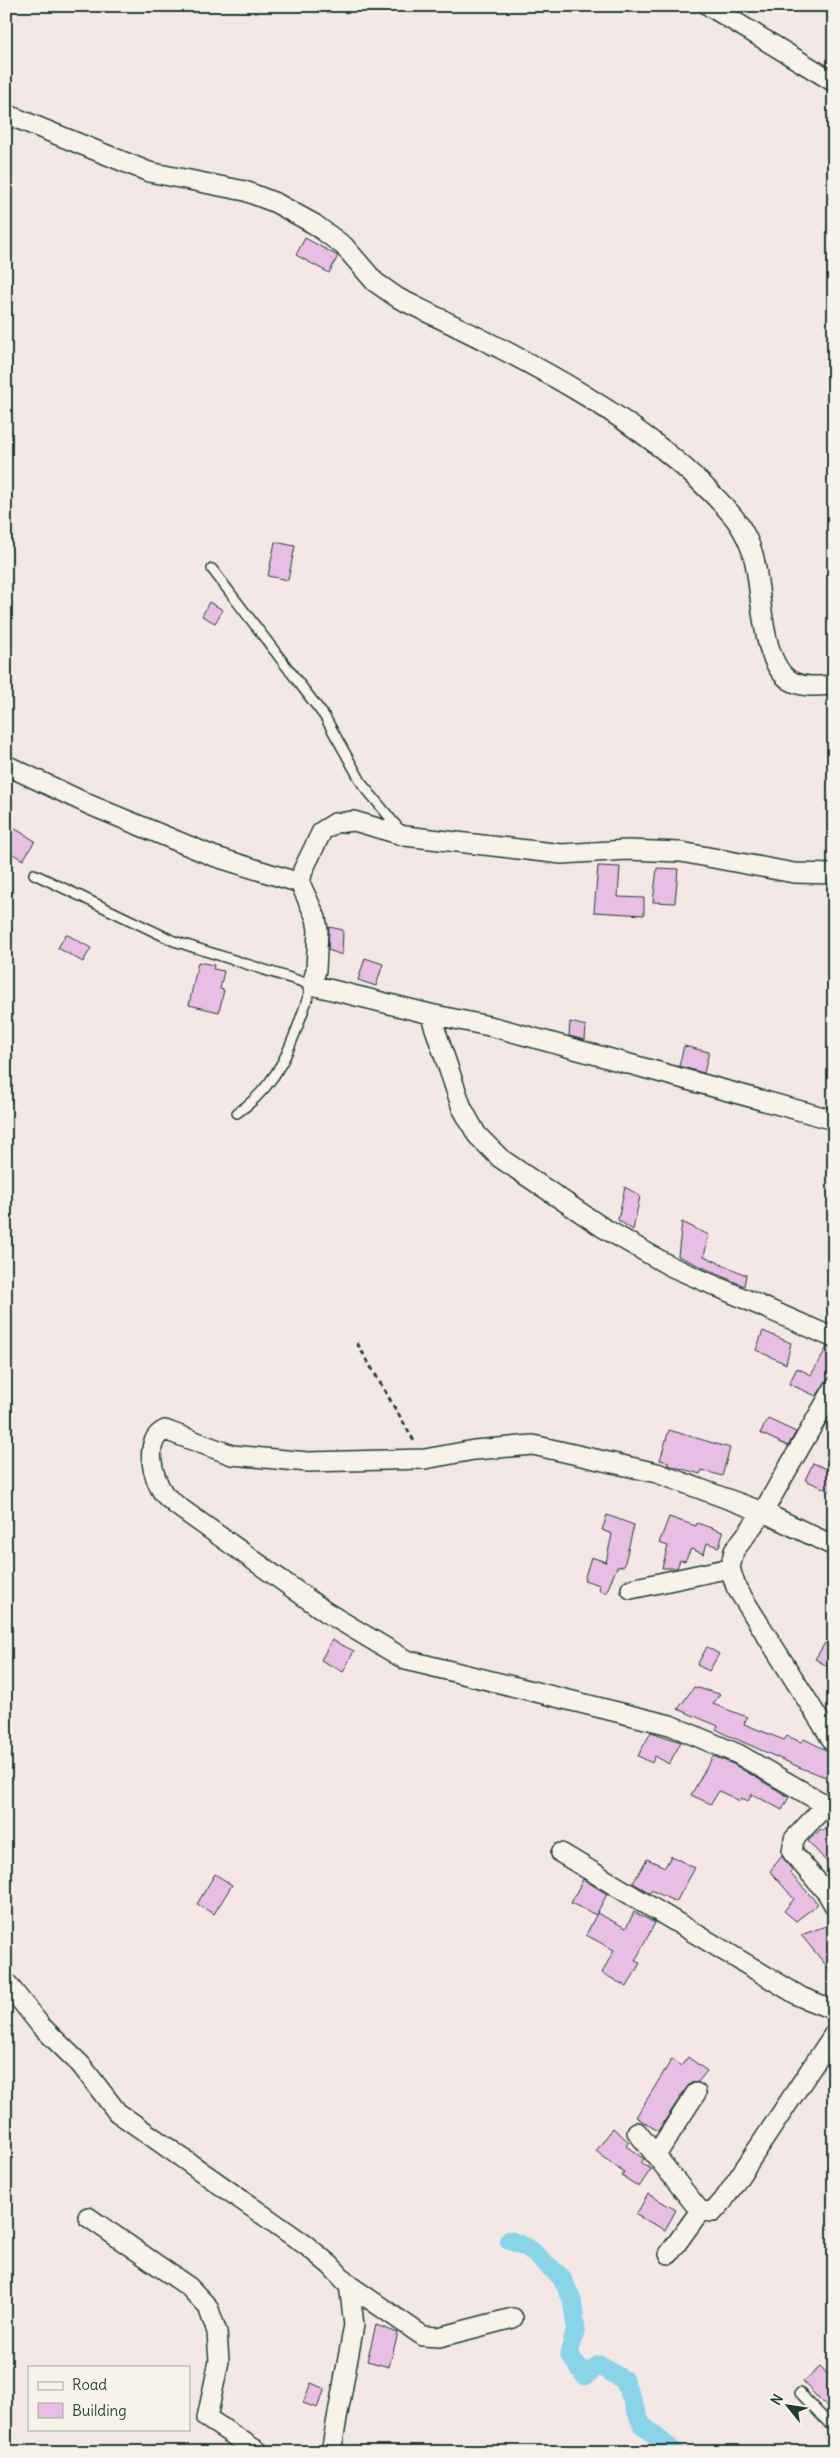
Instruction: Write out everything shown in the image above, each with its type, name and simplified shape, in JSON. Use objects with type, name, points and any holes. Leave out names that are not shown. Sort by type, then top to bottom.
[{"type":"street","points":[[709,6],[834,82]]},
{"type":"street","points":[[6,114],[149,172],[245,191],[276,203],[314,224],[344,246],[375,282],[398,298],[556,378],[631,425],[690,472],[734,517],[748,542],[755,562],[772,659],[781,674],[792,682],[808,686],[834,685]]},
{"type":"street","points":[[6,765],[90,805],[213,856],[300,883]]},
{"type":"street","points":[[834,874],[794,873],[681,852],[627,850],[562,854],[405,836],[354,821],[335,822],[322,831],[302,870],[300,883],[316,918],[318,930],[316,970],[312,985],[430,1014],[494,1026],[834,1120]]},
{"type":"street","points":[[430,1014],[462,1108],[477,1135],[500,1158],[602,1227],[670,1266],[834,1338]]},
{"type":"street","points":[[834,1388],[763,1512],[734,1551],[730,1568],[736,1587],[834,1743]]},
{"type":"street","points":[[834,1546],[763,1512],[657,1473],[533,1445],[474,1450],[425,1459],[308,1462],[232,1455],[164,1430],[158,1434],[152,1445],[151,1454],[158,1482],[164,1495],[326,1612],[406,1660],[670,1725],[738,1754],[830,1806],[794,1839],[792,1852],[827,1893],[834,1905]]},
{"type":"street","points":[[631,1589],[730,1568]]},
{"type":"street","points":[[561,1853],[801,1997],[834,2010]]},
{"type":"street","points":[[6,1982],[40,2026],[82,2065],[117,2112],[307,2246],[349,2285],[407,2327],[430,2338],[513,2318]]},
{"type":"street","points":[[637,2132],[700,2211],[713,2212],[718,2208],[834,2034]]},
{"type":"street","points":[[656,2154],[696,2093]]},
{"type":"street","points":[[669,2254],[700,2211]]},
{"type":"street","points":[[88,2217],[189,2287],[208,2307],[217,2332],[219,2361],[207,2418],[259,2452]]},
{"type":"street","points":[[331,2452],[354,2325],[349,2285]]},
{"type":"lane","points":[[212,569],[324,717],[363,785],[405,836]]},
{"type":"lane","points":[[34,874],[174,941],[312,985],[292,1042],[270,1085],[256,1101],[237,1113]]},
{"type":"lane","points":[[800,2393],[834,2429]]},
{"type":"path","points":[[357,1343],[425,1459]]},
{"type":"building","points":[[305,238],[338,256],[329,273],[296,255]]},
{"type":"building","points":[[275,542],[295,546],[288,580],[268,576]]},
{"type":"building","points":[[209,602],[223,610],[215,623],[202,616]]},
{"type":"building","points":[[6,823],[35,841],[23,860],[6,850]]},
{"type":"building","points":[[598,866],[620,867],[618,897],[644,898],[644,915],[594,912]]},
{"type":"building","points":[[657,868],[678,869],[675,903],[653,902]]},
{"type":"building","points":[[329,927],[343,930],[342,955],[328,950]]},
{"type":"building","points":[[66,934],[91,948],[83,962],[58,948]]},
{"type":"building","points":[[365,958],[383,964],[376,986],[358,980]]},
{"type":"building","points":[[198,962],[214,965],[213,969],[224,971],[220,989],[224,990],[219,1012],[189,1005]]},
{"type":"building","points":[[570,1022],[586,1026],[585,1040],[569,1036]]},
{"type":"building","points":[[684,1046],[709,1052],[704,1073],[679,1066]]},
{"type":"building","points":[[625,1187],[640,1196],[633,1230],[618,1220]]},
{"type":"building","points":[[682,1222],[709,1235],[704,1256],[746,1275],[744,1286],[678,1256]]},
{"type":"building","points":[[763,1331],[791,1343],[786,1364],[756,1350]]},
{"type":"building","points":[[827,1347],[834,1349],[834,1372],[816,1396],[789,1384],[797,1368],[811,1375]]},
{"type":"building","points":[[768,1419],[796,1432],[788,1446],[760,1433]]},
{"type":"building","points":[[669,1430],[730,1448],[722,1476],[702,1470],[700,1474],[668,1465],[668,1462],[660,1460]]},
{"type":"building","points":[[813,1463],[834,1472],[834,1493],[805,1480]]},
{"type":"building","points":[[607,1515],[634,1525],[624,1566],[617,1567],[606,1593],[599,1590],[600,1585],[584,1580],[591,1557],[606,1562],[612,1534],[602,1530]]},
{"type":"building","points":[[669,1517],[696,1526],[697,1523],[723,1532],[719,1547],[707,1543],[704,1554],[691,1549],[685,1561],[680,1560],[677,1568],[662,1568],[668,1546],[659,1543]]},
{"type":"building","points":[[332,1640],[354,1651],[343,1672],[321,1660]]},
{"type":"building","points":[[825,1643],[834,1649],[834,1659],[829,1667],[815,1659]]},
{"type":"building","points":[[707,1647],[719,1654],[709,1671],[697,1665]]},
{"type":"building","points":[[694,1687],[720,1694],[713,1704],[747,1717],[744,1724],[784,1740],[787,1736],[801,1742],[804,1739],[834,1754],[834,1780],[801,1768],[725,1734],[716,1729],[718,1726],[678,1709]]},
{"type":"building","points":[[651,1732],[681,1742],[669,1764],[655,1756],[652,1763],[638,1756]]},
{"type":"building","points":[[713,1756],[733,1764],[789,1797],[782,1810],[752,1794],[748,1801],[741,1798],[740,1801],[719,1791],[711,1804],[691,1795]]},
{"type":"building","points":[[834,1823],[834,1870],[808,1841],[821,1829],[823,1831]]},
{"type":"building","points":[[671,1856],[695,1868],[676,1902],[651,1890],[650,1893],[633,1883],[647,1859],[665,1867]]},
{"type":"building","points":[[782,1856],[792,1870],[790,1873],[818,1904],[796,1921],[784,1911],[794,1899],[770,1871]]},
{"type":"building","points":[[215,1874],[232,1885],[214,1914],[197,1904]]},
{"type":"building","points":[[583,1879],[607,1894],[596,1915],[571,1903]]},
{"type":"building","points":[[634,1912],[655,1923],[635,1961],[640,1963],[627,1987],[602,1973],[614,1950],[586,1935],[597,1913],[626,1928]]},
{"type":"building","points":[[834,1923],[834,1975],[801,1935]]},
{"type":"building","points":[[688,2057],[707,2071],[698,2082],[691,2083],[687,2087],[658,2131],[636,2117],[672,2059],[681,2066]]},
{"type":"building","points":[[613,2128],[629,2142],[626,2146],[644,2159],[641,2163],[651,2169],[639,2187],[622,2176],[624,2173],[596,2151]]},
{"type":"building","points":[[648,2194],[676,2210],[665,2230],[636,2215]]},
{"type":"building","points":[[376,2325],[398,2333],[389,2367],[367,2361]]},
{"type":"building","points":[[820,2367],[834,2381],[834,2415],[803,2382]]},
{"type":"building","points":[[311,2383],[325,2389],[317,2408],[303,2403]]},
{"type":"waterway","points":[[509,2240],[528,2248],[561,2277],[572,2299],[576,2329],[569,2354],[585,2376],[599,2365],[624,2380],[642,2425],[675,2452]]}]
